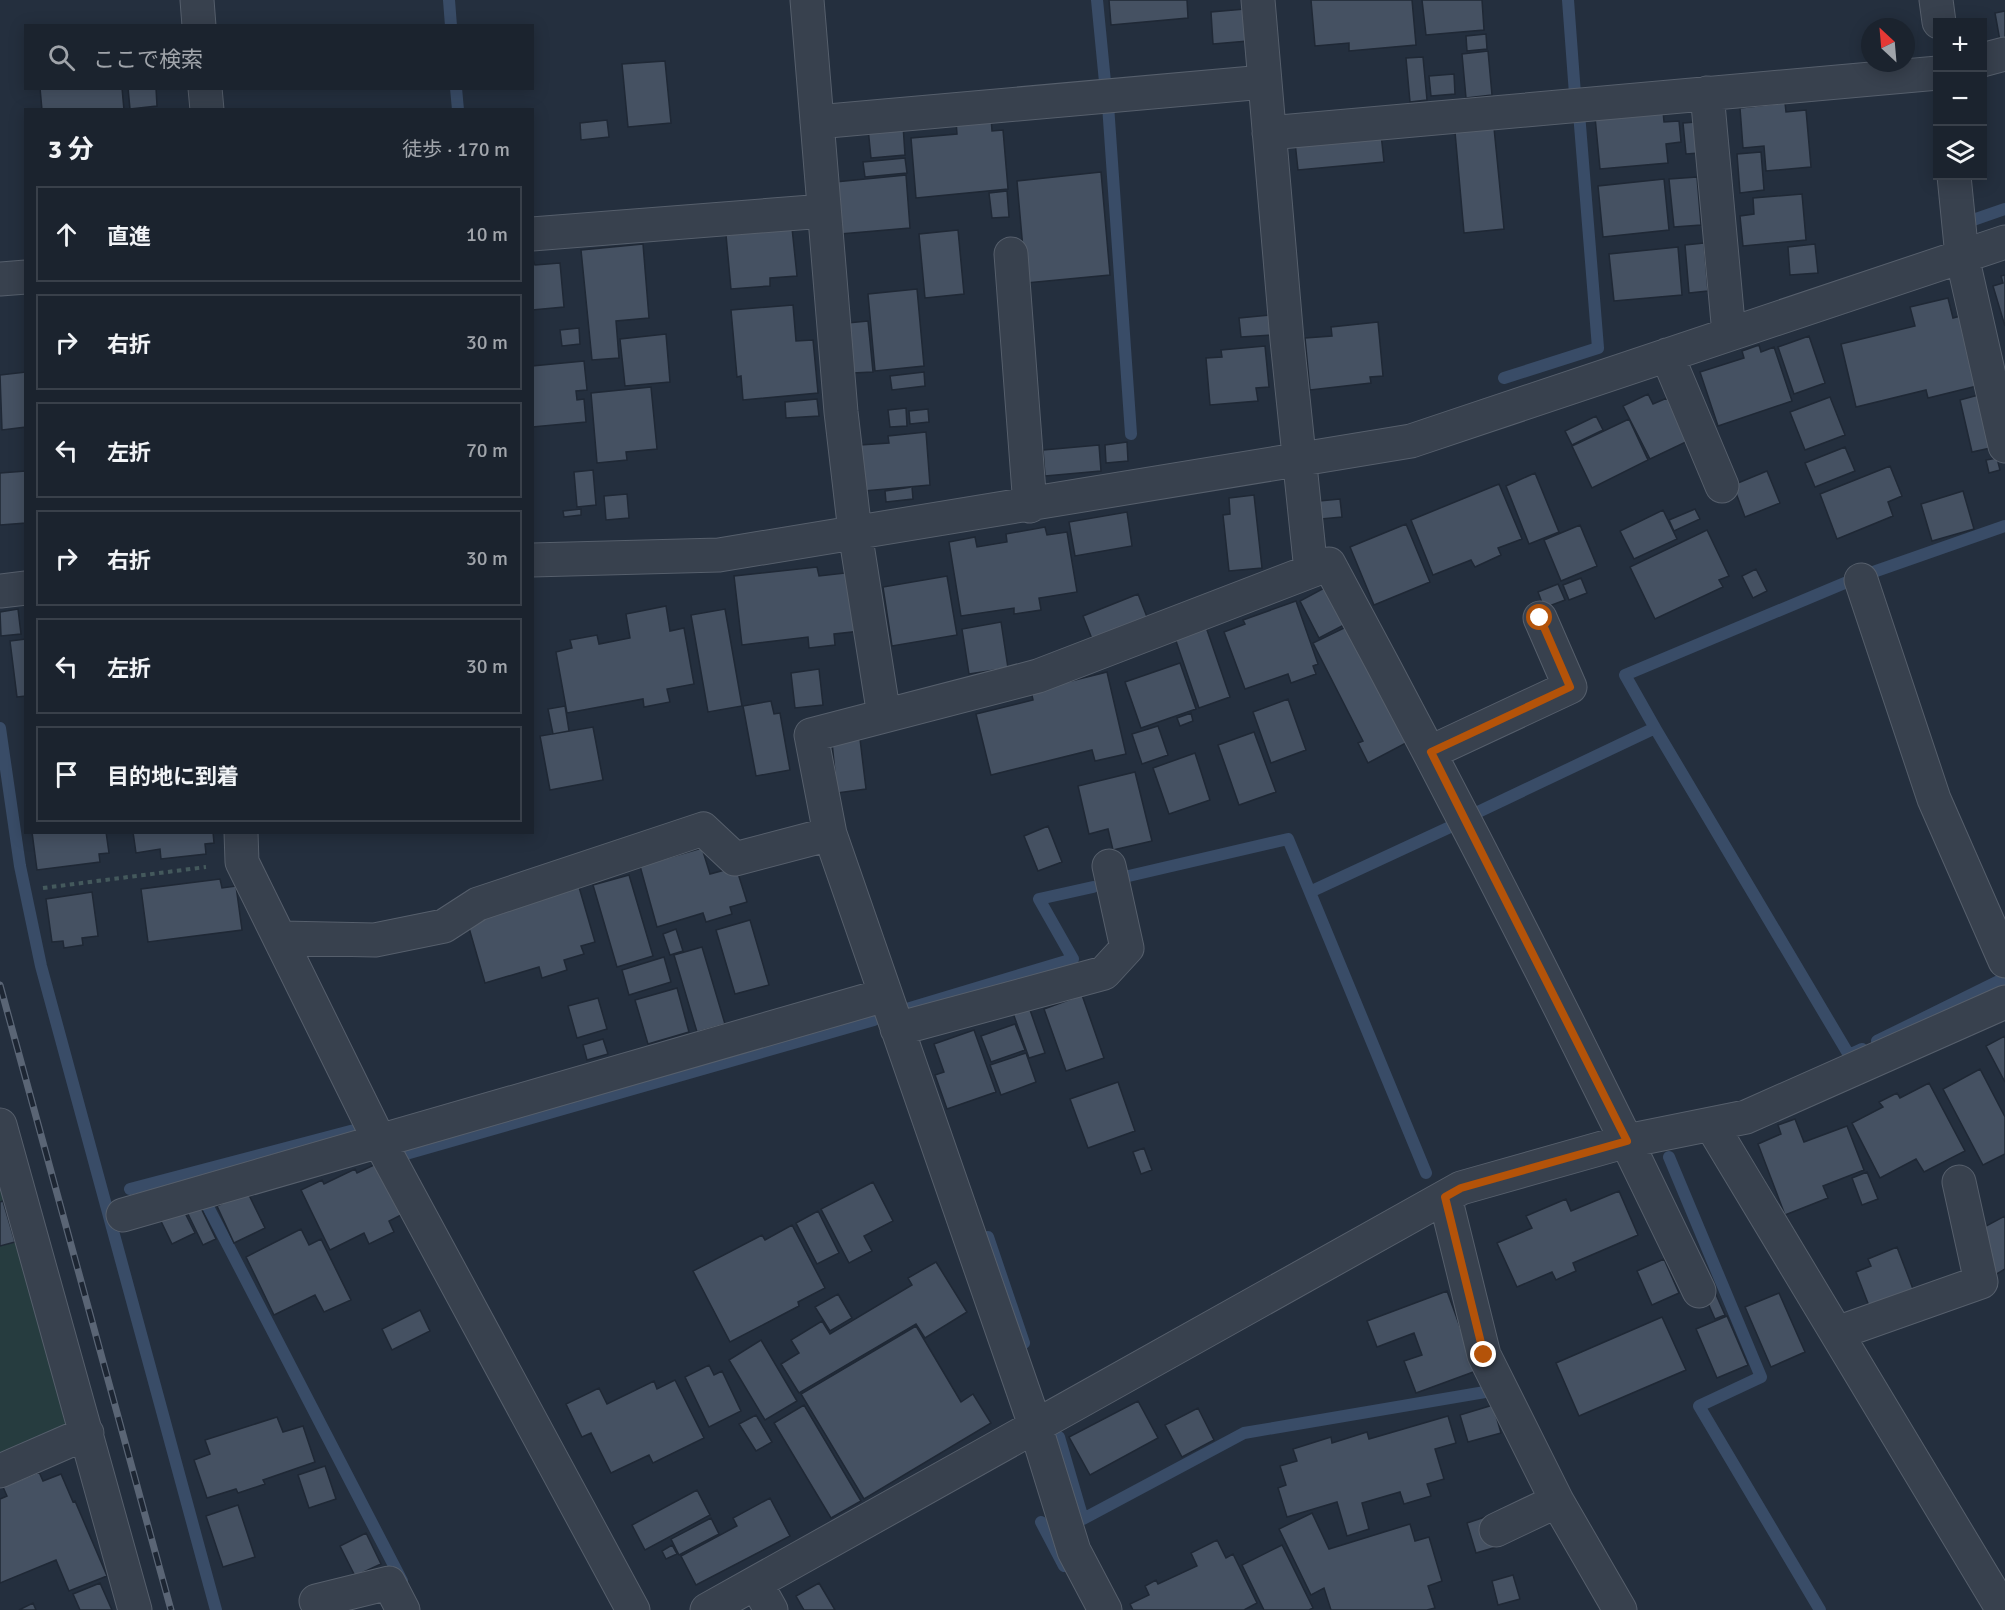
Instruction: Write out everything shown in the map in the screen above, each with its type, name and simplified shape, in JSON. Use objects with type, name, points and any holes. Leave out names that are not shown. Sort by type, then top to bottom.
[{"type":"street","points":[[197,0],[199,24]]},
{"type":"street","points":[[807,0],[841,412],[855,532],[884,716]]},
{"type":"street","points":[[1258,0],[1311,571]]},
{"type":"street","points":[[1936,0],[1938,18]]},
{"type":"street","points":[[1987,59],[2005,54]]},
{"type":"street","points":[[1269,133],[1933,73]]},
{"type":"street","points":[[817,122],[1264,82]]},
{"type":"street","points":[[205,90],[207,108]]},
{"type":"street","points":[[1707,93],[1729,334]]},
{"type":"street","points":[[1954,180],[1962,256],[2005,446]]},
{"type":"street","points":[[534,234],[824,211]]},
{"type":"street","points":[[534,560],[718,555],[1030,506],[1411,441],[2005,242]]},
{"type":"street","points":[[1011,254],[1030,506]]},
{"type":"street","points":[[0,279],[24,277]]},
{"type":"street","points":[[1667,355],[1722,486]]},
{"type":"street","points":[[1105,1610],[1074,1551],[1035,1425],[830,834],[811,735],[1038,676],[1329,564],[1431,752],[1700,1291]]},
{"type":"street","points":[[1861,580],[1934,799],[2005,961]]},
{"type":"street","points":[[0,591],[24,588]]},
{"type":"street","points":[[1431,752],[1570,687],[1540,618]]},
{"type":"street","points":[[282,938],[375,940],[444,926],[478,904],[703,829],[735,859],[830,834]]},
{"type":"street","points":[[242,847],[282,938],[379,1140],[633,1610]]},
{"type":"street","points":[[897,1029],[1104,973],[1127,948],[1109,866]]},
{"type":"street","points":[[123,1215],[885,995]]},
{"type":"street","points":[[707,1610],[763,1596],[1035,1425],[1461,1188],[1627,1141],[1713,1126],[1746,1117],[2005,1002]]},
{"type":"street","points":[[0,1125],[135,1610]]},
{"type":"street","points":[[1713,1126],[2003,1610]]},
{"type":"street","points":[[1837,1333],[1982,1282],[1959,1182]]},
{"type":"street","points":[[1445,1197],[1484,1355],[1557,1501],[1620,1610]]},
{"type":"street","points":[[0,1471],[87,1433]]},
{"type":"street","points":[[1496,1530],[1557,1501]]},
{"type":"street","points":[[316,1601],[388,1583],[403,1610]]},
{"type":"path","points":[[43,888],[242,847]]},
{"type":"green space","points":[[0,1178],[67,1429],[0,1458]]},
{"type":"building","points":[[1109,0],[1187,0],[1188,18],[1111,25]]},
{"type":"building","points":[[1311,0],[1412,0],[1416,45],[1349,51],[1349,43],[1315,46]]},
{"type":"building","points":[[1422,0],[1482,0],[1484,30],[1426,35]]},
{"type":"building","points":[[1245,9],[1248,41],[1213,44],[1211,12]]},
{"type":"building","points":[[2005,11],[2005,40],[2000,41],[1995,13]]},
{"type":"building","points":[[1486,34],[1487,49],[1467,51],[1466,36]]},
{"type":"building","points":[[1488,51],[1492,95],[1466,98],[1462,54]]},
{"type":"building","points":[[1423,57],[1427,100],[1410,102],[1406,58]]},
{"type":"building","points":[[665,61],[671,123],[628,127],[622,64]]},
{"type":"building","points":[[1454,74],[1455,94],[1431,96],[1429,76]]},
{"type":"building","points":[[40,90],[122,90],[124,108],[42,108]]},
{"type":"building","points":[[128,90],[156,90],[157,106],[130,108]]},
{"type":"building","points":[[1785,103],[1786,112],[1806,110],[1811,167],[1766,171],[1764,146],[1743,148],[1740,108]]},
{"type":"building","points":[[1663,111],[1664,122],[1679,121],[1681,142],[1666,144],[1668,163],[1600,169],[1595,117]]},
{"type":"building","points":[[991,117],[992,131],[1003,130],[1008,189],[916,198],[911,138],[957,134],[956,121]]},
{"type":"building","points":[[607,120],[609,137],[581,140],[580,123]]},
{"type":"building","points":[[1696,122],[1699,153],[1686,154],[1683,123]]},
{"type":"building","points":[[903,125],[905,155],[871,158],[868,128]]},
{"type":"building","points":[[1494,128],[1504,229],[1464,233],[1455,132]]},
{"type":"building","points":[[1381,134],[1384,162],[1298,170],[1295,142]]},
{"type":"building","points":[[1761,152],[1764,190],[1740,193],[1737,154]]},
{"type":"building","points":[[905,158],[907,173],[865,177],[863,162]]},
{"type":"building","points":[[1101,172],[1110,275],[1026,283],[1017,181]]},
{"type":"building","points":[[906,175],[910,228],[840,234],[835,182]]},
{"type":"building","points":[[1697,177],[1701,225],[1674,227],[1669,179]]},
{"type":"building","points":[[1664,179],[1669,230],[1603,237],[1598,186]]},
{"type":"building","points":[[1007,191],[1009,217],[992,218],[989,193]]},
{"type":"building","points":[[1802,194],[1806,240],[1743,246],[1740,216],[1754,214],[1753,198]]},
{"type":"building","points":[[792,228],[797,276],[770,278],[770,286],[731,289],[726,235]]},
{"type":"building","points":[[958,230],[964,294],[925,298],[919,234]]},
{"type":"building","points":[[1704,243],[1708,291],[1689,293],[1685,245]]},
{"type":"building","points":[[643,244],[649,318],[616,321],[619,358],[592,360],[581,250]]},
{"type":"building","points":[[1815,244],[1818,273],[1790,275],[1788,247]]},
{"type":"building","points":[[1678,247],[1682,295],[1614,301],[1609,254]]},
{"type":"building","points":[[534,263],[535,265],[560,263],[564,307],[534,310]]},
{"type":"building","points":[[2005,275],[2005,326],[1993,286],[2003,283],[2001,276]]},
{"type":"building","points":[[917,289],[924,366],[875,371],[868,294]]},
{"type":"building","points":[[1948,298],[1953,318],[1964,315],[1981,385],[1928,398],[1926,390],[1856,407],[1841,344],[1915,326],[1910,307]]},
{"type":"building","points":[[793,305],[796,341],[813,340],[818,393],[743,400],[741,376],[737,377],[731,310]]},
{"type":"building","points":[[1270,315],[1272,335],[1241,337],[1239,318]]},
{"type":"building","points":[[868,321],[873,372],[852,373],[847,323]]},
{"type":"building","points":[[1378,322],[1383,376],[1370,377],[1371,383],[1310,390],[1305,338],[1332,336],[1331,327]]},
{"type":"building","points":[[579,328],[580,344],[562,346],[560,330]]},
{"type":"building","points":[[666,334],[670,382],[625,386],[620,339]]},
{"type":"building","points":[[1809,336],[1825,383],[1794,394],[1778,347]]},
{"type":"building","points":[[1759,345],[1761,352],[1774,347],[1792,401],[1718,426],[1700,372],[1744,358],[1742,351]]},
{"type":"building","points":[[1265,346],[1269,387],[1256,388],[1258,401],[1210,405],[1206,358],[1222,357],[1221,350]]},
{"type":"building","points":[[584,361],[587,390],[576,391],[577,400],[584,399],[586,422],[534,427],[534,366]]},
{"type":"building","points":[[24,372],[24,427],[2,430],[0,375]]},
{"type":"building","points":[[924,372],[925,386],[892,390],[890,376]]},
{"type":"building","points":[[651,387],[657,449],[626,452],[627,460],[597,463],[591,393]]},
{"type":"building","points":[[1648,394],[1653,404],[1667,398],[1688,441],[1650,459],[1623,406]]},
{"type":"building","points":[[1982,394],[1995,447],[1972,452],[1960,400]]},
{"type":"building","points":[[1830,397],[1845,435],[1805,450],[1790,412]]},
{"type":"building","points":[[817,399],[819,416],[786,418],[785,402]]},
{"type":"building","points":[[906,408],[907,426],[890,427],[888,410]]},
{"type":"building","points":[[928,409],[929,422],[910,424],[909,411]]},
{"type":"building","points":[[1596,416],[1603,430],[1572,445],[1565,431]]},
{"type":"building","points":[[1629,419],[1648,460],[1592,488],[1572,446]]},
{"type":"building","points":[[926,432],[930,485],[864,491],[860,445],[889,443],[888,436]]},
{"type":"building","points":[[1127,442],[1128,461],[1106,463],[1105,445]]},
{"type":"building","points":[[1099,445],[1101,471],[1045,476],[1043,450]]},
{"type":"building","points":[[1845,447],[1855,471],[1815,487],[1805,463]]},
{"type":"building","points":[[1997,458],[2000,470],[1989,473],[1986,460]]},
{"type":"building","points":[[1890,466],[1902,496],[1888,502],[1893,516],[1837,539],[1820,494]]},
{"type":"building","points":[[593,470],[596,505],[577,507],[574,472]]},
{"type":"building","points":[[24,471],[24,523],[0,525],[0,473]]},
{"type":"building","points":[[1767,471],[1780,503],[1745,517],[1733,485]]},
{"type":"building","points":[[1535,473],[1559,532],[1529,544],[1506,486]]},
{"type":"building","points":[[1499,484],[1522,539],[1498,548],[1501,555],[1475,567],[1471,560],[1433,575],[1411,520]]},
{"type":"building","points":[[912,487],[913,499],[886,502],[885,491]]},
{"type":"building","points":[[1963,491],[1974,529],[1932,541],[1921,504]]},
{"type":"building","points":[[627,494],[629,518],[606,520],[604,496]]},
{"type":"building","points":[[1254,495],[1262,568],[1229,571],[1223,515],[1230,514],[1229,498]]},
{"type":"building","points":[[1340,499],[1342,517],[1321,519],[1319,501]]},
{"type":"building","points":[[581,509],[581,515],[564,517],[563,511]]},
{"type":"building","points":[[1695,509],[1700,519],[1674,531],[1669,520]]},
{"type":"building","points":[[1663,510],[1677,539],[1634,559],[1620,531]]},
{"type":"building","points":[[1127,512],[1132,546],[1075,556],[1069,522]]},
{"type":"building","points":[[1406,524],[1430,582],[1374,605],[1350,547]]},
{"type":"building","points":[[1580,525],[1597,566],[1561,581],[1544,540]]},
{"type":"building","points":[[1045,527],[1047,535],[1067,532],[1077,592],[1039,598],[1041,610],[1014,614],[1014,608],[961,616],[949,542],[975,537],[977,547],[1007,542],[1006,534]]},
{"type":"building","points":[[1707,530],[1729,576],[1719,580],[1723,587],[1655,619],[1630,567]]},
{"type":"building","points":[[817,567],[819,576],[854,572],[861,631],[834,634],[835,645],[809,648],[808,637],[742,645],[734,576]]},
{"type":"building","points":[[1756,569],[1767,591],[1753,598],[1742,576]]},
{"type":"building","points":[[947,576],[957,635],[892,646],[883,587]]},
{"type":"building","points":[[1581,578],[1587,593],[1569,600],[1563,585]]},
{"type":"building","points":[[1558,584],[1565,600],[1544,608],[1538,592]]},
{"type":"building","points":[[1326,587],[1344,625],[1319,638],[1300,601]]},
{"type":"building","points":[[1138,594],[1149,622],[1094,644],[1083,616]]},
{"type":"building","points":[[1296,601],[1318,664],[1313,666],[1316,674],[1291,683],[1288,674],[1245,689],[1224,632],[1245,624],[1243,620]]},
{"type":"building","points":[[666,606],[670,631],[684,628],[694,684],[667,689],[670,702],[644,707],[643,699],[567,713],[556,652],[572,648],[570,640],[597,635],[599,644],[630,638],[626,614]]},
{"type":"building","points":[[18,609],[21,634],[1,636],[0,612]]},
{"type":"building","points":[[725,609],[742,706],[708,712],[691,615]]},
{"type":"building","points":[[1001,622],[1008,668],[969,674],[962,629]]},
{"type":"building","points":[[1206,627],[1230,697],[1199,708],[1175,638]]},
{"type":"building","points":[[1346,627],[1406,743],[1368,763],[1358,743],[1363,741],[1313,643]]},
{"type":"building","points":[[24,639],[24,696],[17,697],[10,641]]},
{"type":"building","points":[[1180,663],[1196,709],[1141,728],[1125,682]]},
{"type":"building","points":[[819,669],[823,705],[795,708],[791,673]]},
{"type":"building","points":[[1107,672],[1126,754],[1095,761],[1092,750],[991,775],[976,714],[1033,700],[1031,691]]},
{"type":"building","points":[[1288,699],[1306,750],[1271,763],[1253,712]]},
{"type":"building","points":[[771,701],[774,714],[780,713],[790,770],[756,776],[743,706]]},
{"type":"building","points":[[565,706],[569,731],[553,734],[548,709]]},
{"type":"building","points":[[1191,713],[1193,721],[1180,726],[1177,718]]},
{"type":"building","points":[[1158,726],[1168,755],[1142,764],[1132,734]]},
{"type":"building","points":[[593,727],[603,780],[550,790],[540,736]]},
{"type":"building","points":[[1254,732],[1276,792],[1239,805],[1218,745]]},
{"type":"building","points":[[860,739],[866,789],[837,793],[832,742]]},
{"type":"building","points":[[1195,753],[1210,800],[1169,814],[1153,768]]},
{"type":"building","points":[[1135,772],[1152,841],[1113,850],[1108,829],[1089,834],[1078,786]]},
{"type":"building","points":[[1048,826],[1062,862],[1038,871],[1024,836]]},
{"type":"building","points":[[32,834],[106,834],[109,853],[99,854],[100,862],[37,870]]},
{"type":"building","points":[[133,834],[213,834],[214,843],[205,844],[206,854],[161,859],[160,849],[136,853]]},
{"type":"building","points":[[702,848],[710,874],[736,867],[747,902],[730,907],[732,914],[706,922],[703,913],[657,927],[640,866]]},
{"type":"building","points":[[629,875],[653,956],[617,967],[593,885]]},
{"type":"building","points":[[220,879],[222,888],[236,886],[242,930],[148,942],[141,889]]},
{"type":"building","points":[[579,887],[595,942],[581,946],[584,954],[564,960],[567,970],[542,978],[539,967],[485,983],[467,921]]},
{"type":"building","points":[[92,892],[98,936],[82,938],[83,945],[64,948],[63,941],[52,942],[46,899]]},
{"type":"building","points":[[750,920],[769,985],[735,994],[716,930]]},
{"type":"building","points":[[676,929],[683,951],[670,955],[663,934]]},
{"type":"building","points":[[702,947],[725,1024],[697,1032],[674,955]]},
{"type":"building","points":[[664,957],[671,982],[629,995],[622,970]]},
{"type":"building","points":[[677,988],[689,1032],[648,1044],[635,1000]]},
{"type":"building","points":[[1082,995],[1104,1058],[1066,1071],[1044,1009]]},
{"type":"building","points":[[598,998],[607,1029],[577,1038],[568,1006]]},
{"type":"building","points":[[1029,1007],[1045,1053],[1029,1058],[1013,1013]]},
{"type":"building","points":[[1015,1024],[1025,1050],[991,1062],[981,1036]]},
{"type":"building","points":[[974,1030],[996,1092],[947,1109],[935,1075],[944,1072],[934,1044]]},
{"type":"building","points":[[2005,1036],[2005,1082],[1986,1046]]},
{"type":"building","points":[[603,1039],[608,1054],[587,1060],[583,1045]]},
{"type":"building","points":[[1026,1053],[1036,1082],[1001,1095],[990,1065]]},
{"type":"building","points":[[1980,1069],[2005,1117],[2005,1154],[1983,1165],[1943,1089]]},
{"type":"building","points":[[1118,1082],[1135,1131],[1088,1148],[1070,1099]]},
{"type":"building","points":[[1929,1083],[1965,1151],[1924,1172],[1916,1159],[1880,1178],[1852,1123],[1883,1107],[1879,1102],[1897,1093],[1900,1098]]},
{"type":"building","points":[[1795,1119],[1804,1142],[1847,1126],[1864,1170],[1823,1186],[1828,1198],[1785,1215],[1758,1144],[1781,1134],[1778,1125]]},
{"type":"building","points":[[1144,1148],[1152,1170],[1141,1174],[1133,1152]]},
{"type":"building","points":[[376,1164],[401,1215],[389,1221],[394,1232],[369,1244],[364,1233],[330,1250],[301,1190],[322,1180],[324,1184],[355,1169],[357,1173]]},
{"type":"building","points":[[1867,1172],[1878,1199],[1862,1205],[1852,1178]]},
{"type":"building","points":[[873,1182],[893,1221],[864,1236],[872,1251],[849,1263],[821,1209]]},
{"type":"building","points":[[247,1191],[265,1228],[234,1243],[217,1206]]},
{"type":"building","points":[[1619,1191],[1638,1235],[1573,1263],[1576,1271],[1556,1280],[1552,1272],[1517,1287],[1497,1243],[1532,1228],[1526,1216],[1566,1199],[1571,1211]]},
{"type":"building","points":[[3,1201],[15,1242],[0,1246],[0,1202]]},
{"type":"building","points":[[180,1203],[195,1233],[172,1244],[158,1215]]},
{"type":"building","points":[[200,1206],[216,1239],[203,1245],[187,1212]]},
{"type":"building","points":[[818,1211],[839,1253],[817,1264],[796,1223]]},
{"type":"building","points":[[2005,1216],[2005,1269],[1995,1275],[1973,1233]]},
{"type":"building","points":[[792,1225],[825,1288],[798,1302],[799,1306],[730,1342],[693,1271],[762,1235],[765,1240]]},
{"type":"building","points":[[301,1229],[309,1245],[321,1239],[351,1300],[324,1312],[315,1295],[274,1315],[246,1257]]},
{"type":"building","points":[[1897,1247],[1913,1289],[1869,1306],[1856,1272],[1871,1266],[1868,1259]]},
{"type":"building","points":[[1664,1259],[1679,1293],[1652,1305],[1637,1271]]},
{"type":"building","points":[[936,1262],[967,1312],[925,1338],[916,1324],[799,1393],[781,1364],[799,1353],[791,1340],[822,1321],[830,1334],[912,1285],[908,1278]]},
{"type":"building","points":[[1714,1290],[1725,1315],[1715,1319],[1704,1294]]},
{"type":"building","points":[[1447,1291],[1476,1371],[1416,1393],[1404,1361],[1422,1355],[1414,1333],[1377,1347],[1367,1321]]},
{"type":"building","points":[[1779,1293],[1805,1352],[1771,1367],[1745,1307]]},
{"type":"building","points":[[838,1294],[852,1318],[830,1331],[815,1307]]},
{"type":"building","points":[[420,1310],[430,1331],[392,1350],[382,1329]]},
{"type":"building","points":[[1727,1316],[1748,1365],[1717,1378],[1696,1329]]},
{"type":"building","points":[[1662,1317],[1686,1370],[1579,1416],[1556,1363]]},
{"type":"building","points":[[916,1326],[961,1402],[973,1394],[991,1423],[864,1499],[801,1394]]},
{"type":"building","points":[[761,1340],[797,1401],[765,1420],[729,1360]]},
{"type":"building","points":[[709,1365],[714,1375],[722,1371],[741,1411],[709,1427],[685,1377]]},
{"type":"building","points":[[675,1380],[704,1438],[653,1463],[649,1455],[611,1473],[591,1433],[582,1437],[566,1404],[599,1388],[607,1404],[654,1381],[657,1389]]},
{"type":"building","points":[[1138,1401],[1158,1438],[1090,1475],[1069,1437]]},
{"type":"building","points":[[804,1405],[861,1501],[831,1518],[774,1423]]},
{"type":"building","points":[[1493,1405],[1501,1433],[1468,1442],[1460,1415]]},
{"type":"building","points":[[1198,1408],[1214,1440],[1182,1457],[1165,1425]]},
{"type":"building","points":[[756,1415],[772,1442],[756,1451],[739,1424]]},
{"type":"building","points":[[1448,1416],[1456,1443],[1435,1449],[1444,1479],[1427,1484],[1431,1496],[1404,1504],[1400,1492],[1362,1503],[1369,1529],[1347,1536],[1337,1502],[1287,1517],[1278,1488],[1286,1485],[1280,1466],[1297,1461],[1293,1449],[1331,1437],[1332,1443],[1367,1432],[1369,1439]]},
{"type":"building","points":[[277,1417],[283,1432],[303,1426],[315,1462],[263,1480],[265,1484],[238,1493],[236,1489],[207,1498],[194,1460],[210,1454],[205,1440]]},
{"type":"building","points":[[325,1466],[336,1499],[309,1508],[298,1475]]},
{"type":"building","points":[[39,1472],[43,1481],[61,1474],[107,1576],[69,1591],[56,1560],[0,1583],[0,1499],[7,1496],[3,1487]]},
{"type":"building","points":[[697,1490],[710,1515],[645,1550],[632,1525]]},
{"type":"building","points":[[770,1498],[790,1536],[696,1585],[681,1556],[737,1526],[733,1518]]},
{"type":"building","points":[[238,1505],[255,1557],[223,1567],[206,1516]]},
{"type":"building","points":[[1312,1513],[1329,1549],[1410,1524],[1415,1541],[1429,1537],[1442,1581],[1428,1586],[1435,1608],[1427,1610],[1331,1610],[1324,1588],[1311,1595],[1279,1529]]},
{"type":"building","points":[[1491,1515],[1500,1546],[1476,1553],[1467,1523]]},
{"type":"building","points":[[711,1518],[719,1534],[679,1555],[671,1539]]},
{"type":"building","points":[[366,1533],[381,1564],[355,1576],[340,1546]]},
{"type":"building","points":[[1217,1540],[1226,1558],[1233,1554],[1257,1603],[1244,1610],[1133,1610],[1130,1604],[1149,1595],[1145,1586],[1156,1580],[1158,1584],[1197,1566],[1191,1553]]},
{"type":"building","points":[[672,1545],[677,1554],[666,1559],[662,1551]]},
{"type":"building","points":[[1282,1545],[1313,1608],[1309,1610],[1264,1610],[1242,1565]]},
{"type":"building","points":[[1513,1575],[1520,1599],[1498,1605],[1492,1581]]},
{"type":"building","points":[[100,1583],[112,1610],[80,1610],[73,1594]]},
{"type":"building","points":[[819,1583],[835,1610],[804,1610],[796,1596]]},
{"type":"building","points":[[33,1603],[36,1610],[19,1610]]},
{"type":"waterway","points":[[449,0],[451,24]]},
{"type":"waterway","points":[[1097,0],[1105,82]]},
{"type":"waterway","points":[[1568,0],[1575,94]]},
{"type":"waterway","points":[[456,90],[458,108]]},
{"type":"waterway","points":[[1108,105],[1131,434]]},
{"type":"waterway","points":[[1504,378],[1598,348],[1579,113]]},
{"type":"waterway","points":[[1973,220],[2005,209]]},
{"type":"waterway","points":[[1476,813],[1655,728],[1625,675],[1859,577],[2005,526]]},
{"type":"waterway","points":[[0,728],[20,866],[41,966],[216,1610]]},
{"type":"waterway","points":[[1655,728],[1849,1055],[1862,1049]]},
{"type":"waterway","points":[[1312,891],[1450,827]]},
{"type":"waterway","points":[[1120,878],[1288,839],[1426,1173]]},
{"type":"waterway","points":[[900,1011],[1073,959],[1039,899],[1093,887]]},
{"type":"waterway","points":[[1877,1041],[2005,978]]},
{"type":"waterway","points":[[406,1154],[874,1020]]},
{"type":"waterway","points":[[130,1189],[358,1129]]},
{"type":"waterway","points":[[1669,1157],[1761,1377],[1699,1406],[1820,1610]]},
{"type":"waterway","points":[[205,1201],[402,1581]]},
{"type":"waterway","points":[[988,1237],[1024,1343]]},
{"type":"waterway","points":[[1059,1437],[1083,1519],[1244,1433],[1485,1392]]},
{"type":"waterway","points":[[1041,1522],[1064,1566]]},
{"type":"railway","points":[[0,985],[171,1610]]},
{"type":"route","points":[[1484,1355],[1445,1197],[1461,1188],[1627,1141],[1431,752],[1570,687],[1540,618]]}]
